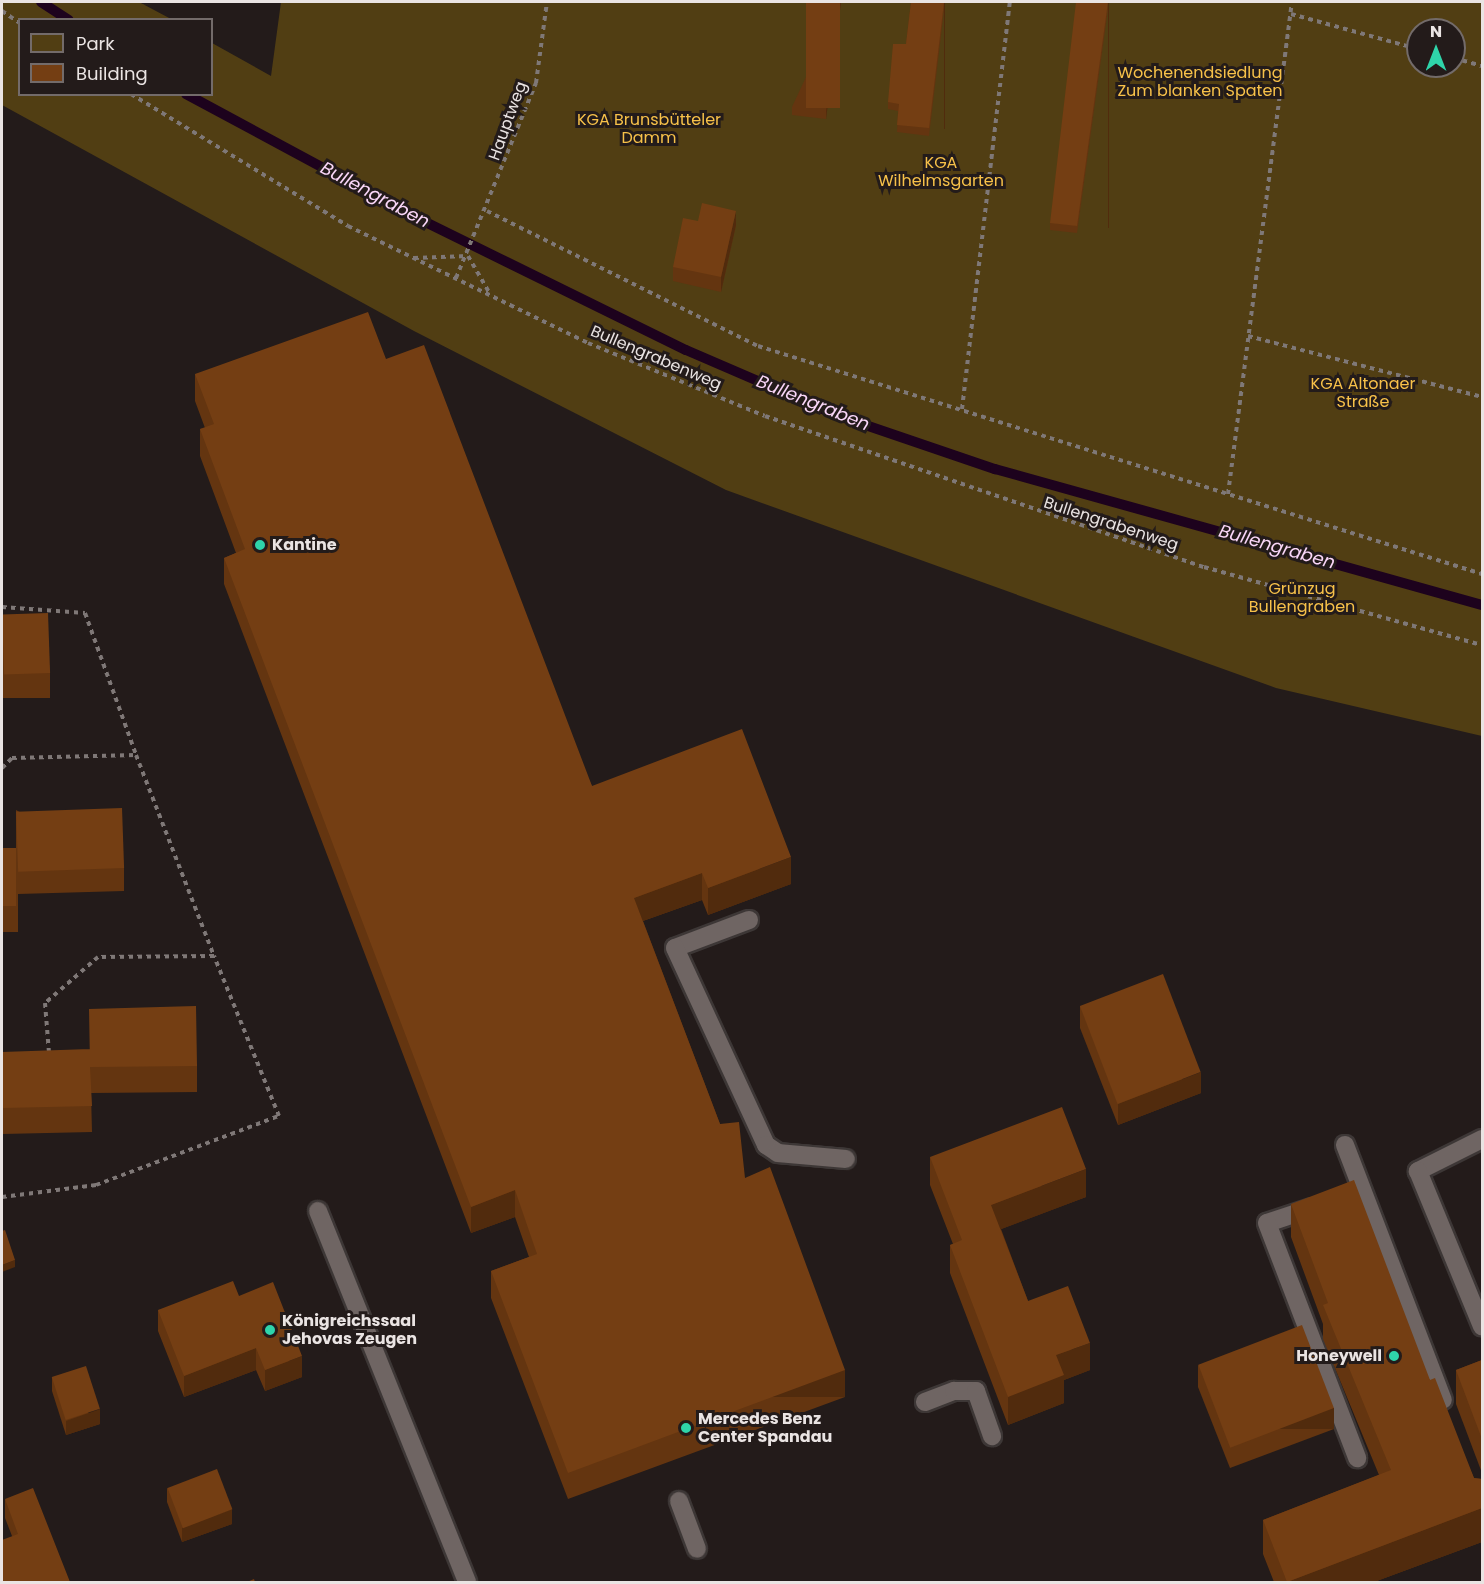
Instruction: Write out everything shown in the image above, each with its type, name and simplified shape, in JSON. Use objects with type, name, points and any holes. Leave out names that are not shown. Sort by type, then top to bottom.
[{"type":"lane","points":[[749,920],[675,948],[766,1145],[778,1153],[846,1159]]},
{"type":"lane","points":[[1482,1139],[1418,1171],[1482,1326]]},
{"type":"lane","points":[[1346,1144],[1354,1194],[1450,1418]]},
{"type":"lane","points":[[1327,1203],[1267,1223],[1357,1458]]},
{"type":"lane","points":[[318,1211],[467,1582]]},
{"type":"lane","points":[[925,1402],[954,1391],[976,1391],[992,1436]]},
{"type":"lane","points":[[679,1501],[698,1549]]},
{"type":"path","name":"Hauptweg","points":[[456,279],[487,211],[536,83],[547,2]]},
{"type":"path","points":[[962,409],[1010,2]]},
{"type":"path","points":[[1228,494],[1292,2]]},
{"type":"path","points":[[2,11],[18,22]]},
{"type":"path","points":[[1291,14],[1406,45]]},
{"type":"path","points":[[1466,61],[1482,66]]},
{"type":"path","name":"Bullengrabenweg","points":[[134,96],[348,226],[588,343],[765,416],[958,486],[1204,567],[1482,645]]},
{"type":"path","points":[[487,211],[758,346],[1482,574]]},
{"type":"path","points":[[414,258],[468,256],[490,296]]},
{"type":"path","points":[[1248,336],[1482,397]]},
{"type":"path","points":[[2,607],[86,613],[136,755],[279,1116],[96,1185],[2,1197]]},
{"type":"path","points":[[2,768],[12,758],[136,755]]},
{"type":"path","points":[[49,1062],[45,1003],[98,957],[214,956]]},
{"type":"green space","points":[[2,2],[139,2],[169,18],[18,18],[18,96],[213,96],[213,44],[271,76],[281,2],[1482,2],[1482,736],[1276,688],[726,490],[414,331],[2,105]]},
{"type":"building","points":[[806,2],[840,2],[840,108],[806,108]]},
{"type":"building","points":[[911,2],[944,2],[929,128],[897,125],[899,104],[888,102],[893,44],[906,44]]},
{"type":"building","points":[[1076,2],[1108,2],[1077,226],[1050,223]]},
{"type":"building","points":[[702,203],[736,211],[721,277],[673,267],[683,218],[698,221]]},
{"type":"building","points":[[368,312],[386,359],[424,345],[592,786],[742,729],[791,857],[708,888],[702,873],[634,898],[720,1124],[739,1122],[745,1178],[770,1167],[845,1370],[568,1473],[491,1271],[537,1254],[515,1190],[471,1207],[224,558],[245,549],[200,429],[214,424],[195,374]]},
{"type":"building","points":[[48,613],[50,673],[4,675],[2,615]]},
{"type":"building","points":[[122,808],[124,868],[18,872],[16,812]]},
{"type":"building","points":[[2,848],[16,848],[16,906],[2,906]]},
{"type":"building","points":[[1163,974],[1201,1072],[1118,1104],[1080,1006]]},
{"type":"building","points":[[196,1006],[197,1066],[90,1067],[92,1106],[2,1108],[2,1052],[90,1049],[89,1009]]},
{"type":"building","points":[[1062,1107],[1086,1169],[991,1205],[1028,1301],[1068,1286],[1090,1343],[1056,1355],[1064,1375],[1008,1397],[950,1245],[962,1240],[930,1157]]},
{"type":"building","points":[[1354,1180],[1430,1380],[1435,1378],[1474,1478],[1482,1479],[1482,1508],[1287,1582],[1263,1520],[1391,1470],[1323,1305],[1328,1303],[1291,1204]]},
{"type":"building","points":[[5,1230],[15,1260],[2,1265],[2,1231]]},
{"type":"building","points":[[233,1281],[239,1296],[273,1282],[302,1356],[265,1370],[256,1348],[184,1376],[158,1310]]},
{"type":"building","points":[[1302,1325],[1334,1408],[1230,1448],[1198,1365]]},
{"type":"building","points":[[1482,1360],[1482,1439],[1456,1370]]},
{"type":"building","points":[[86,1366],[100,1409],[66,1420],[52,1377]]},
{"type":"building","points":[[217,1469],[232,1509],[183,1528],[168,1488]]},
{"type":"building","points":[[33,1488],[70,1582],[2,1582],[2,1540],[18,1534],[5,1499]]},
{"type":"waterway","name":"Bullengraben","points":[[41,2],[66,18]]},
{"type":"waterway","name":"Bullengraben","points":[[190,96],[403,211],[686,350],[839,416],[995,469],[1482,605]]},
{"type":"place","name":"Kantine","points":[[260,545]]},
{"type":"place","name":"Königreichssaal Jehovas Zeugen","points":[[270,1330]]},
{"type":"place","name":"Honeywell","points":[[1394,1356]]},
{"type":"place","name":"Mercedes Benz Center Spandau","points":[[686,1428]]},
{"type":"park label","name":"Wochenendsiedlung Zum blanken Spaten","points":[[1200,82]]},
{"type":"park label","name":"KGA Brunsbütteler Damm","points":[[649,129]]},
{"type":"park label","name":"KGA Wilhelmsgarten","points":[[941,172]]},
{"type":"park label","name":"KGA Altonaer Straße","points":[[1363,393]]},
{"type":"park label","name":"Grünzug Bullengraben","points":[[1302,598]]}]
